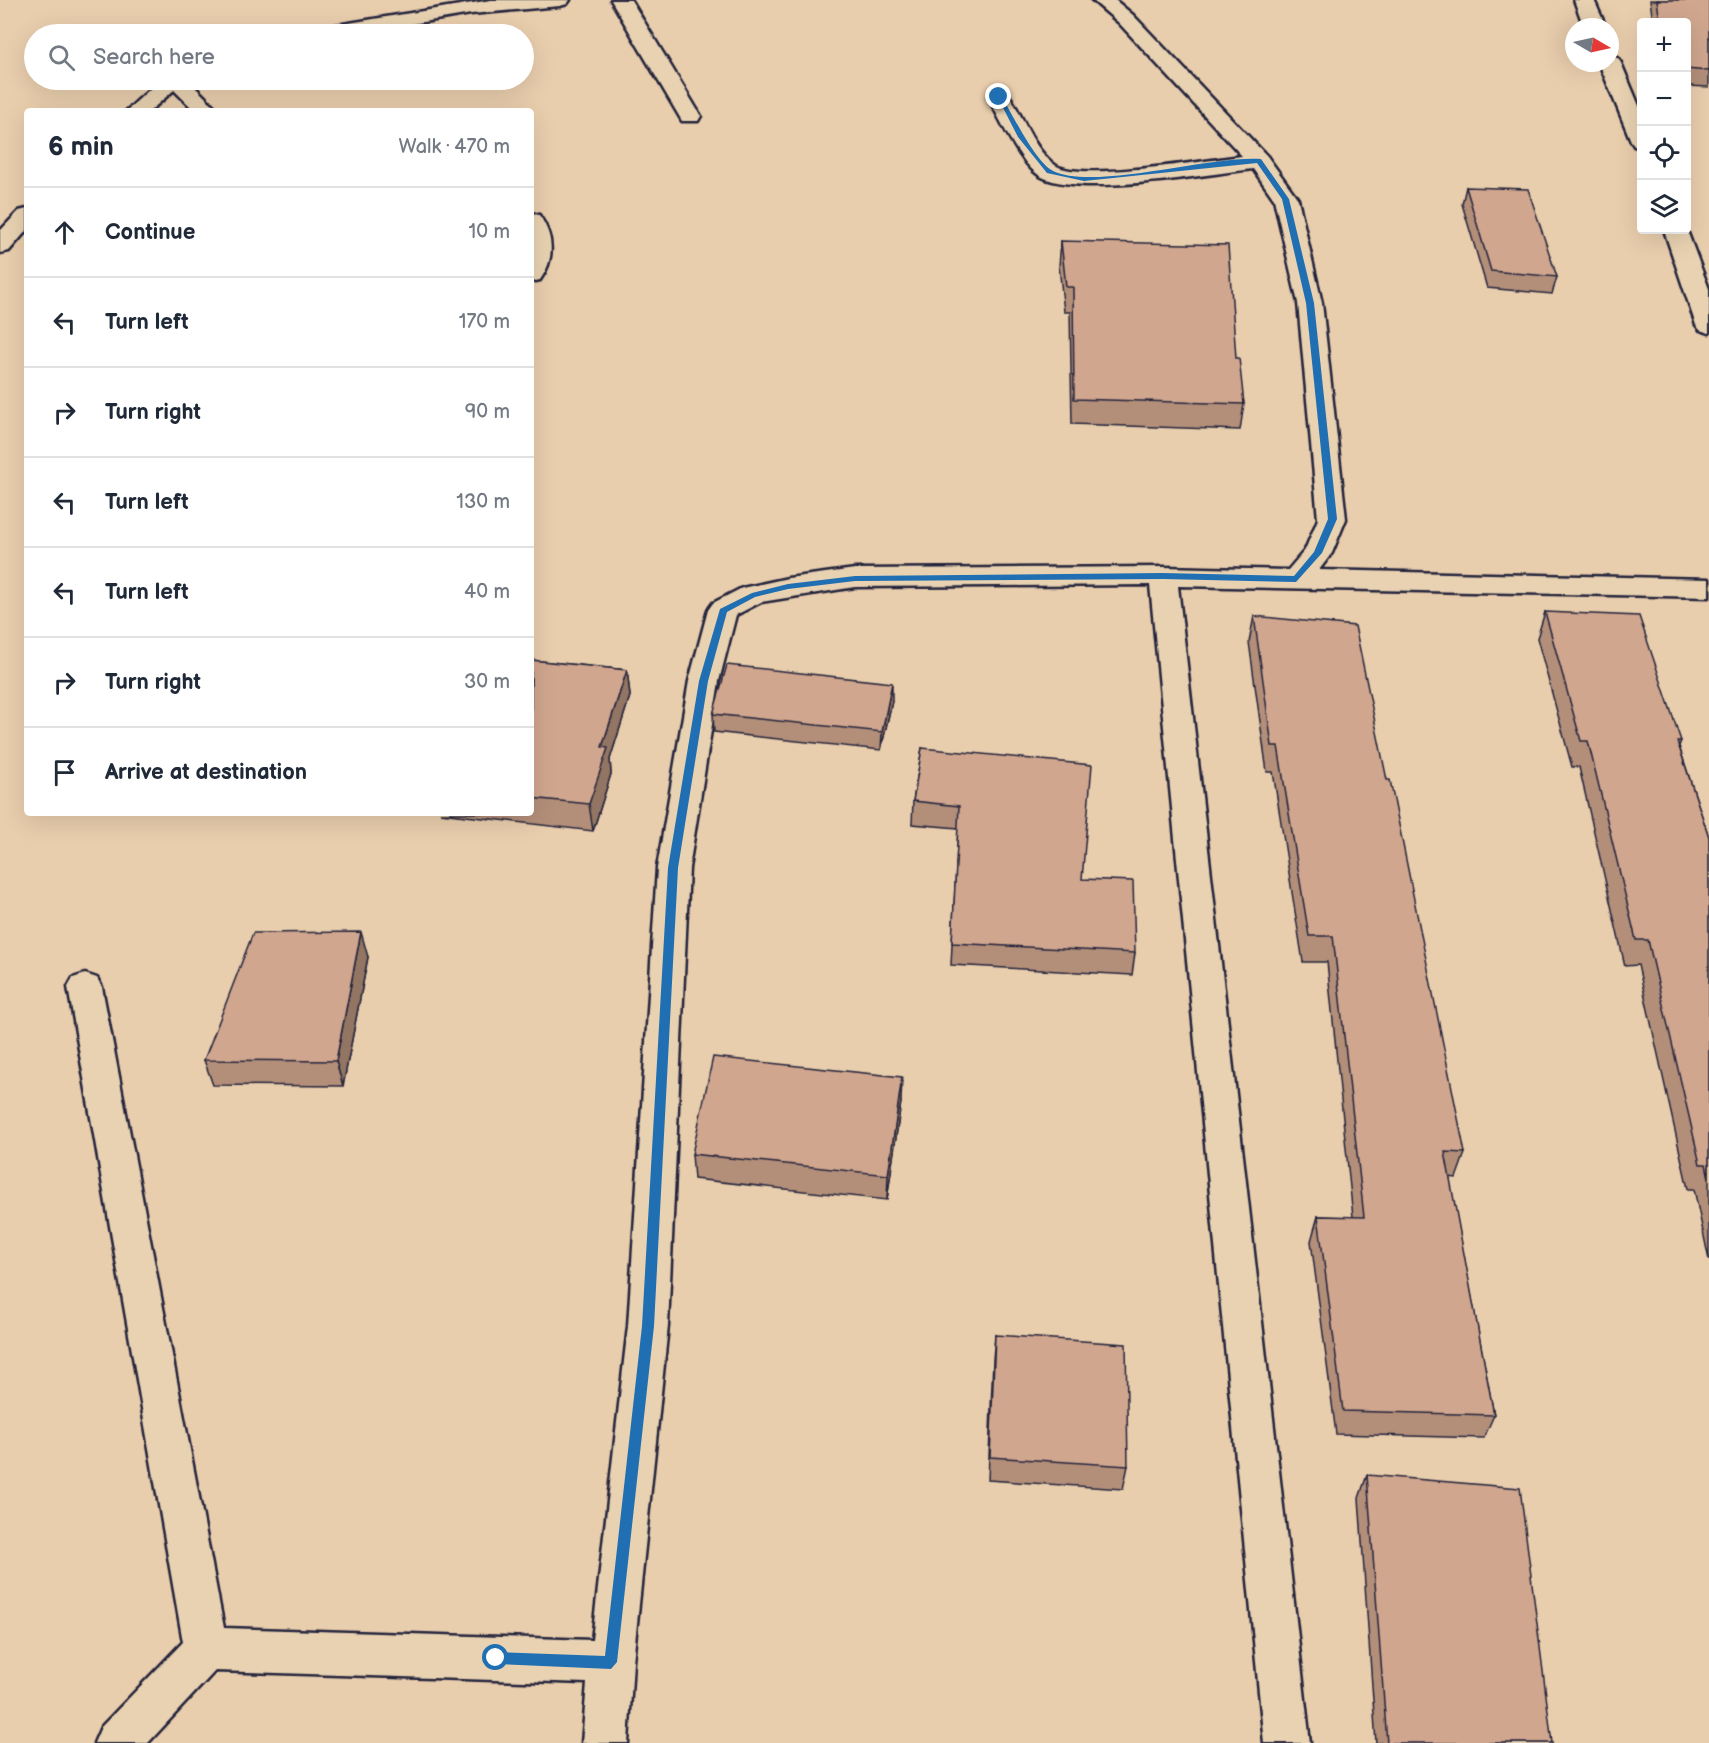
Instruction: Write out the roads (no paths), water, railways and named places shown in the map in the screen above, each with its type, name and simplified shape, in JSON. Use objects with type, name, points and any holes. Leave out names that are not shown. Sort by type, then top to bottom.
[{"type":"street","points":[[368,24],[469,4],[561,0]]},
{"type":"street","points":[[621,0],[690,116]]},
{"type":"street","points":[[1102,0],[1126,19],[1259,161],[1286,199],[1310,303],[1332,519],[1318,553],[1296,579]]},
{"type":"street","points":[[1584,0],[1591,18]]},
{"type":"street","points":[[1614,72],[1637,131]]},
{"type":"street","points":[[141,108],[162,90]]},
{"type":"street","points":[[185,90],[205,108]]},
{"type":"street","points":[[999,97],[1021,137],[1049,172],[1084,179],[1259,161]]},
{"type":"street","points":[[0,246],[24,219]]},
{"type":"street","points":[[534,224],[541,252],[534,268]]},
{"type":"street","points":[[1677,234],[1709,326]]},
{"type":"street","points":[[1163,576],[1287,1743]]},
{"type":"street","points":[[605,1743],[611,1662],[648,1326],[673,868],[704,681],[723,610],[752,595],[855,579],[1163,576],[1709,588]]},
{"type":"street","points":[[85,987],[206,1649]]},
{"type":"street","points":[[117,1743],[206,1649],[611,1662]]}]
